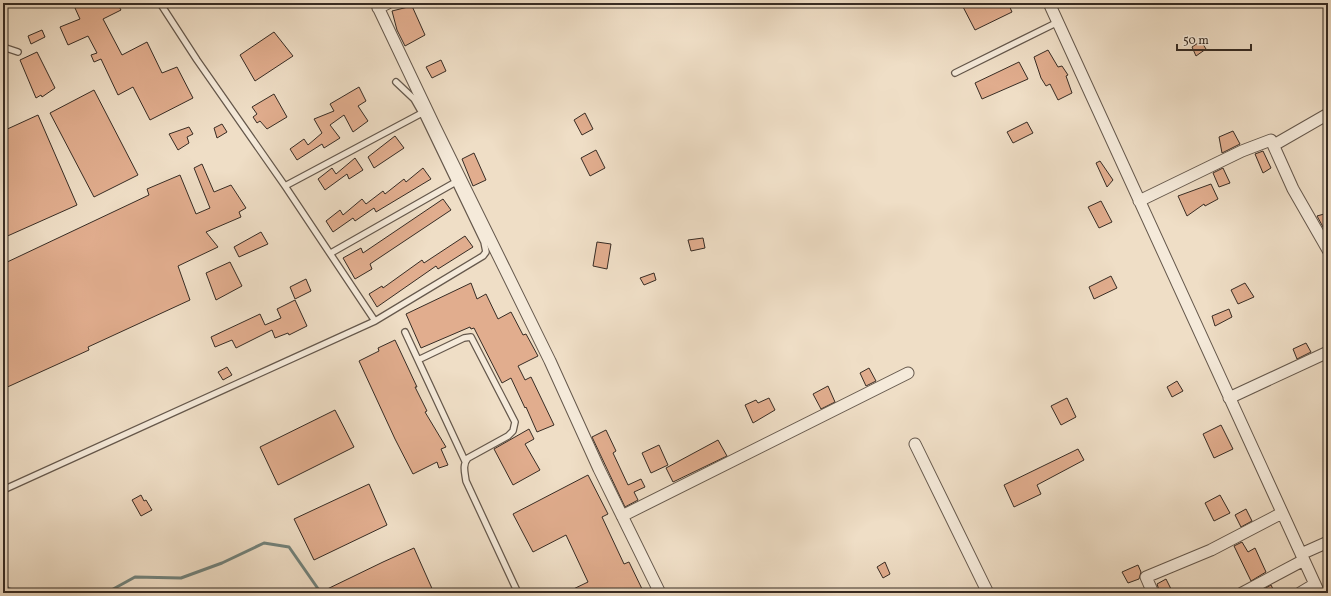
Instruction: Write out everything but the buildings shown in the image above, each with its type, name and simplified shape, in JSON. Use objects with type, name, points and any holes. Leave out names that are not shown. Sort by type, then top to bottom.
[{"type":"street","points":[[1049,3],[1317,589],[1300,593]]},
{"type":"street","points":[[381,4],[550,361],[599,469],[660,593]]},
{"type":"street","points":[[1274,145],[1328,114]]},
{"type":"street","points":[[1139,201],[1242,151],[1271,140],[1293,189],[1328,250]]},
{"type":"street","points":[[1229,398],[1328,352]]},
{"type":"street","points":[[622,516],[908,373]]},
{"type":"street","points":[[915,444],[988,593]]},
{"type":"street","points":[[1154,593],[1146,577],[1211,550],[1282,513]]},
{"type":"street","points":[[1242,593],[1328,542]]},
{"type":"lane","points":[[160,3],[197,60],[285,186],[375,321]]},
{"type":"lane","points":[[955,73],[1058,22]]},
{"type":"lane","points":[[3,47],[18,52]]},
{"type":"lane","points":[[3,490],[375,321],[476,261],[486,252],[484,242],[454,183],[422,113],[414,99],[396,82]]},
{"type":"lane","points":[[285,186],[422,113]]},
{"type":"lane","points":[[330,253],[454,183]]},
{"type":"lane","points":[[405,332],[465,462],[466,481],[518,593]]},
{"type":"lane","points":[[418,360],[464,338],[471,337],[510,411],[515,422],[511,434],[472,456],[465,462]]},
{"type":"waterway","points":[[106,593],[135,577],[181,578],[222,563],[264,543],[289,547],[321,593]]},
{"type":"waterway","points":[[3,584],[9,589],[28,593]]}]
